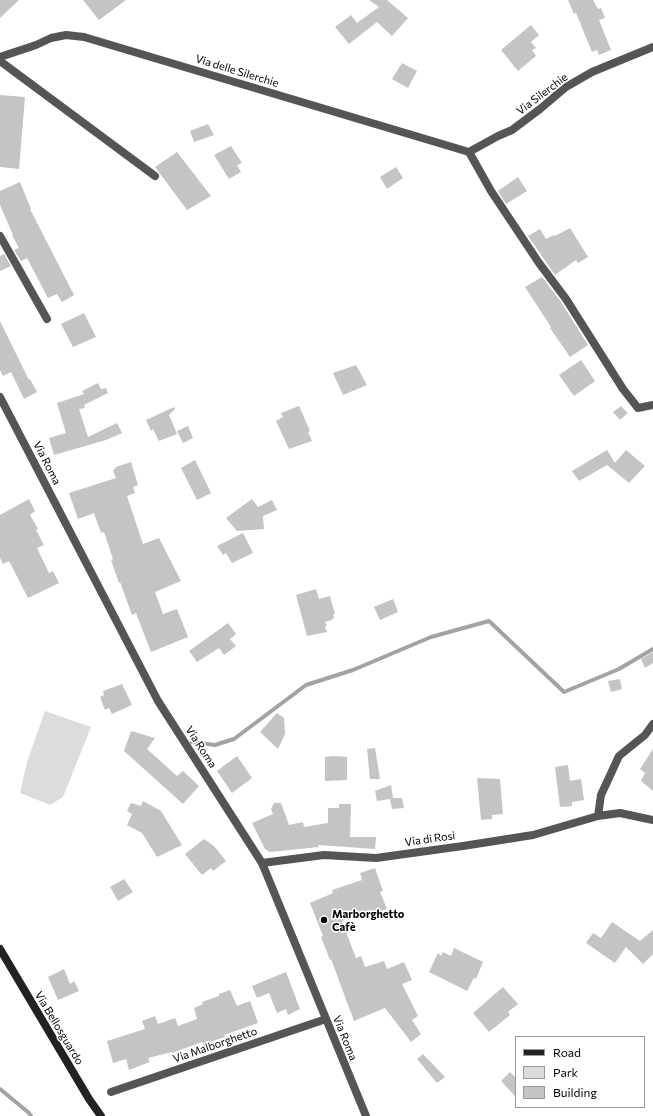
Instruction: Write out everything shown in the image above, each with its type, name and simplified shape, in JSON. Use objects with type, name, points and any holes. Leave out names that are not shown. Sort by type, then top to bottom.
[{"type":"main road","name":"Via Bellosguardo","points":[[0,949],[88,1099],[101,1116]]},
{"type":"street","name":"Via delle Silerchie","points":[[0,56],[36,45],[51,38],[66,35],[84,37],[468,152]]},
{"type":"street","name":"Via Silerchie","points":[[468,152],[512,130],[566,87],[592,72],[653,47]]},
{"type":"street","points":[[0,61],[155,176]]},
{"type":"street","points":[[468,152],[539,263],[566,299],[623,389],[638,408],[653,405]]},
{"type":"street","points":[[0,236],[47,319]]},
{"type":"street","name":"Via Roma","points":[[0,397],[158,700],[262,863],[366,1116]]},
{"type":"street","points":[[598,816],[601,795],[619,756],[645,735],[653,724]]},
{"type":"street","name":"Via di Rosi","points":[[262,863],[324,855],[376,858],[463,846],[533,835],[598,816],[620,813],[653,820]]},
{"type":"street","name":"Via Malborghetto","points":[[111,1092],[326,1019]]},
{"type":"green space","points":[[45,711],[91,727],[63,797],[50,805],[20,793],[27,762]]},
{"type":"building","points":[[0,0],[19,0],[0,18]]},
{"type":"building","points":[[83,0],[126,0],[99,20]]},
{"type":"building","points":[[369,0],[387,0],[408,18],[392,36],[377,22],[349,44],[335,27],[351,15],[357,23],[379,7]]},
{"type":"building","points":[[568,0],[593,0],[598,9],[601,8],[605,18],[599,20],[611,50],[599,55],[597,50],[592,52],[576,13],[574,14]]},
{"type":"building","points":[[531,25],[539,35],[531,42],[536,48],[532,50],[536,56],[518,71],[501,50]]},
{"type":"building","points":[[402,63],[417,71],[408,88],[392,79]]},
{"type":"building","points":[[0,95],[25,97],[19,169],[0,167]]},
{"type":"building","points":[[208,124],[214,135],[194,142],[190,131]]},
{"type":"building","points":[[231,146],[242,163],[237,165],[241,172],[229,179],[214,155]]},
{"type":"building","points":[[177,152],[211,196],[187,210],[155,167]]},
{"type":"building","points":[[396,167],[403,178],[387,189],[380,177]]},
{"type":"building","points":[[518,177],[527,191],[506,204],[498,191]]},
{"type":"building","points":[[20,182],[30,209],[74,295],[62,302],[57,294],[48,298],[27,258],[21,261],[14,250],[19,248],[0,205],[0,191]]},
{"type":"building","points":[[570,228],[588,257],[578,263],[576,260],[555,275],[528,236],[540,229],[546,239]]},
{"type":"building","points":[[4,254],[11,266],[0,271],[0,256]]},
{"type":"building","points":[[542,277],[561,302],[588,345],[570,357],[525,287]]},
{"type":"building","points":[[84,313],[96,337],[73,347],[61,324]]},
{"type":"building","points":[[0,321],[29,380],[30,379],[37,392],[24,399],[11,372],[3,376],[0,370]]},
{"type":"building","points":[[581,360],[595,381],[574,396],[559,375]]},
{"type":"building","points":[[356,365],[367,385],[343,395],[333,373]]},
{"type":"building","points":[[98,383],[101,389],[106,388],[108,393],[84,405],[85,408],[79,409],[88,437],[117,423],[122,433],[106,440],[54,455],[49,438],[66,433],[57,403],[84,394],[82,391]]},
{"type":"building","points":[[299,406],[310,431],[308,432],[312,441],[289,449],[276,421],[283,417],[281,413]]},
{"type":"building","points":[[621,406],[628,413],[620,420],[613,412]]},
{"type":"building","points":[[174,407],[175,409],[169,415],[177,434],[159,441],[153,429],[151,431],[146,420]]},
{"type":"building","points":[[188,426],[193,438],[183,443],[177,431]]},
{"type":"building","points":[[607,450],[615,463],[626,450],[645,466],[629,483],[607,465],[579,481],[572,471]]},
{"type":"building","points":[[195,460],[211,493],[197,500],[181,468]]},
{"type":"building","points":[[131,462],[138,485],[133,487],[135,493],[127,496],[143,544],[159,538],[181,581],[155,592],[163,614],[177,609],[188,637],[151,652],[136,613],[132,615],[120,582],[119,583],[104,532],[101,533],[94,513],[78,519],[69,493],[116,478],[113,471],[116,467]]},
{"type":"building","points":[[29,499],[35,511],[30,515],[38,529],[36,530],[44,545],[37,548],[49,573],[53,571],[59,583],[28,598],[9,561],[3,564],[0,558],[0,515]]},
{"type":"building","points":[[252,499],[258,507],[272,500],[277,510],[263,516],[264,529],[237,531],[226,518]]},
{"type":"building","points":[[243,533],[253,553],[232,563],[226,553],[223,555],[217,546]]},
{"type":"building","points":[[316,589],[319,599],[330,596],[335,614],[333,615],[334,618],[332,620],[325,622],[327,632],[307,636],[296,595]]},
{"type":"building","points":[[393,599],[398,612],[380,620],[374,607]]},
{"type":"building","points":[[228,623],[236,634],[230,639],[236,646],[224,655],[219,648],[197,662],[189,651]]},
{"type":"building","points":[[653,652],[653,663],[645,668],[641,659]]},
{"type":"building","points":[[620,679],[622,689],[611,692],[608,681]]},
{"type":"building","points":[[122,684],[132,705],[112,714],[109,708],[105,710],[100,697],[104,695],[103,691]]},
{"type":"building","points":[[277,713],[284,718],[285,734],[278,749],[260,732]]},
{"type":"building","points":[[131,731],[155,738],[147,749],[177,776],[183,771],[199,786],[183,804],[124,751]]},
{"type":"building","points":[[375,748],[380,779],[370,779],[367,749]]},
{"type":"building","points":[[653,749],[653,791],[641,781],[645,773],[640,769]]},
{"type":"building","points":[[237,756],[252,778],[232,793],[217,771]]},
{"type":"building","points":[[325,757],[347,757],[347,780],[325,781]]},
{"type":"building","points":[[568,765],[570,781],[581,779],[584,800],[572,802],[572,806],[560,807],[555,767]]},
{"type":"building","points":[[477,778],[500,779],[503,814],[492,815],[492,819],[481,820]]},
{"type":"building","points":[[391,785],[393,798],[402,798],[404,808],[392,809],[390,799],[377,801],[375,791]]},
{"type":"building","points":[[143,801],[161,811],[182,845],[157,857],[142,833],[127,825],[132,814],[127,811],[131,803],[141,806]]},
{"type":"building","points":[[274,803],[281,803],[289,825],[303,822],[304,827],[328,823],[328,808],[339,808],[339,804],[351,804],[350,837],[376,837],[375,849],[318,845],[319,847],[270,852],[265,849],[252,823],[273,814],[271,809]]},
{"type":"building","points":[[204,839],[214,846],[226,861],[213,871],[211,868],[202,875],[185,854]]},
{"type":"building","points":[[375,868],[383,891],[380,892],[387,909],[372,914],[370,910],[342,921],[356,958],[361,956],[365,967],[384,961],[387,969],[404,962],[412,980],[402,984],[418,1016],[412,1020],[421,1034],[411,1042],[385,1008],[354,1021],[331,959],[330,960],[321,937],[323,936],[310,903],[333,893],[332,890],[362,880],[360,873]]},
{"type":"building","points":[[124,879],[133,892],[118,901],[110,887]]},
{"type":"building","points":[[612,922],[640,941],[653,930],[653,954],[643,964],[626,947],[615,963],[586,943],[593,933],[601,938]]},
{"type":"building","points":[[454,948],[483,962],[476,979],[474,978],[467,991],[429,972],[438,953],[441,956],[443,952],[451,956]]},
{"type":"building","points":[[64,969],[70,984],[74,981],[79,991],[58,1000],[48,977]]},
{"type":"building","points":[[286,972],[300,1009],[288,1015],[286,1009],[277,1013],[269,993],[257,998],[252,986]]},
{"type":"building","points":[[503,987],[518,1004],[508,1012],[510,1015],[489,1032],[473,1013]]},
{"type":"building","points":[[230,990],[237,1006],[250,1001],[258,1023],[224,1035],[225,1037],[203,1044],[202,1042],[172,1053],[148,1058],[150,1062],[129,1070],[126,1059],[113,1063],[107,1041],[145,1029],[142,1021],[155,1016],[158,1024],[175,1018],[178,1026],[197,1019],[194,1008],[203,1004],[202,1002]]},
{"type":"building","points":[[423,1054],[445,1077],[437,1083],[417,1059]]},
{"type":"building","points":[[510,1072],[515,1077],[515,1096],[501,1081]]},
{"type":"waterway","points":[[192,742],[215,745],[234,739],[306,685],[353,670],[431,637],[489,621],[564,692],[619,669],[653,649]]},
{"type":"waterway","points":[[0,1089],[31,1116]]},
{"type":"place","name":"Marborghetto Cafè","points":[[324,920]]}]
